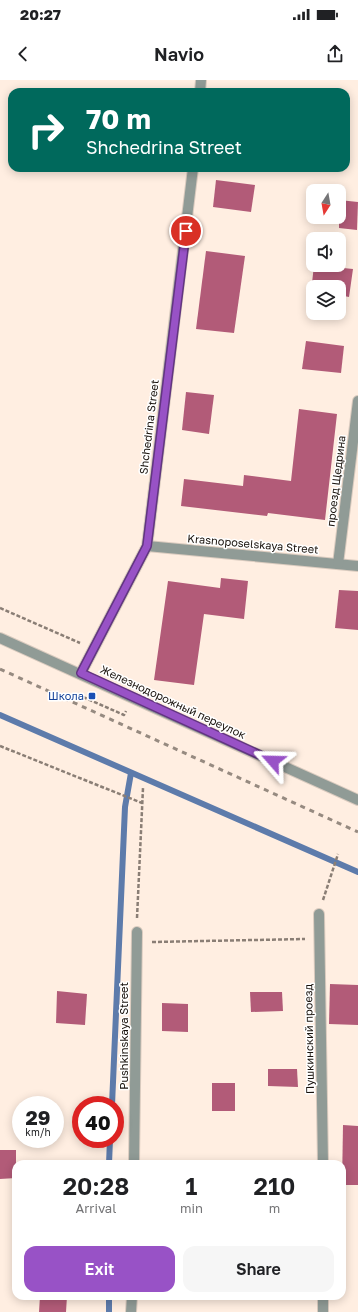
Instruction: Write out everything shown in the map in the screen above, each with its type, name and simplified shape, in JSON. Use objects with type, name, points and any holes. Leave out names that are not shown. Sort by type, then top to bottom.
[{"type":"street","name":"Shchedrina Street","points":[[81,673],[147,546],[193,172]]},
{"type":"street","name":"проезд Щедрина","points":[[338,564],[358,401]]},
{"type":"street","name":"Krasnoposelskaya Street","points":[[147,546],[358,566]]},
{"type":"street","name":"Железнодорожный переулок","points":[[0,638],[81,673],[358,800]]},
{"type":"street","name":"Пушкинский проезд","points":[[319,914],[323,1160]]},
{"type":"street","name":"Pushkinskaya Street","points":[[134,1160],[137,1046],[136,938]]},
{"type":"street","points":[[131,1312],[132,1300]]},
{"type":"street","points":[[323,1300],[323,1312]]},
{"type":"path","points":[[0,608],[93,649]]},
{"type":"path","points":[[0,746],[142,803]]},
{"type":"path","points":[[142,788],[136,938],[319,938]]},
{"type":"path","points":[[319,914],[332,868],[338,854]]},
{"type":"building","points":[[216,180],[255,185],[251,212],[213,207]]},
{"type":"building","points":[[346,201],[358,202],[357,230],[339,228],[339,224],[346,224]]},
{"type":"building","points":[[206,251],[245,256],[234,333],[196,329]]},
{"type":"building","points":[[346,268],[353,269],[349,297],[346,296],[346,280],[312,280],[313,272],[346,272]]},
{"type":"building","points":[[306,341],[344,346],[341,373],[302,369]]},
{"type":"building","points":[[186,392],[214,395],[209,434],[182,430]]},
{"type":"building","points":[[299,409],[337,414],[325,520],[268,513],[267,516],[181,506],[184,479],[243,486],[244,475],[291,481]]},
{"type":"building","points":[[221,578],[248,581],[244,619],[204,614],[194,685],[154,680],[168,581],[220,588]]},
{"type":"building","points":[[339,590],[358,591],[358,630],[335,628]]},
{"type":"building","points":[[330,984],[358,985],[358,1025],[329,1024]]},
{"type":"building","points":[[57,991],[87,994],[85,1025],[56,1023]]},
{"type":"building","points":[[250,992],[282,992],[283,1011],[251,1012]]},
{"type":"building","points":[[162,1003],[188,1004],[188,1032],[162,1031]]},
{"type":"building","points":[[268,1069],[297,1069],[298,1087],[268,1086]]},
{"type":"building","points":[[212,1083],[235,1083],[235,1111],[212,1111]]},
{"type":"building","points":[[343,1125],[358,1126],[358,1185],[346,1185],[346,1160],[342,1160]]},
{"type":"building","points":[[0,1150],[16,1150],[16,1160],[12,1160],[12,1178],[0,1179]]},
{"type":"building","points":[[40,1300],[67,1300],[66,1312],[39,1312]]},
{"type":"waterway","points":[[0,715],[358,872]]},
{"type":"waterway","points":[[112,1096],[125,807],[131,773]]},
{"type":"waterway","points":[[109,1160],[110,1148]]},
{"type":"waterway","points":[[109,1300],[109,1312]]},
{"type":"railway","points":[[0,669],[358,832]]},
{"type":"place","name":"Школа","points":[[92,696]]},
{"type":"route","points":[[186,231],[147,546],[81,673],[273,761]]}]
